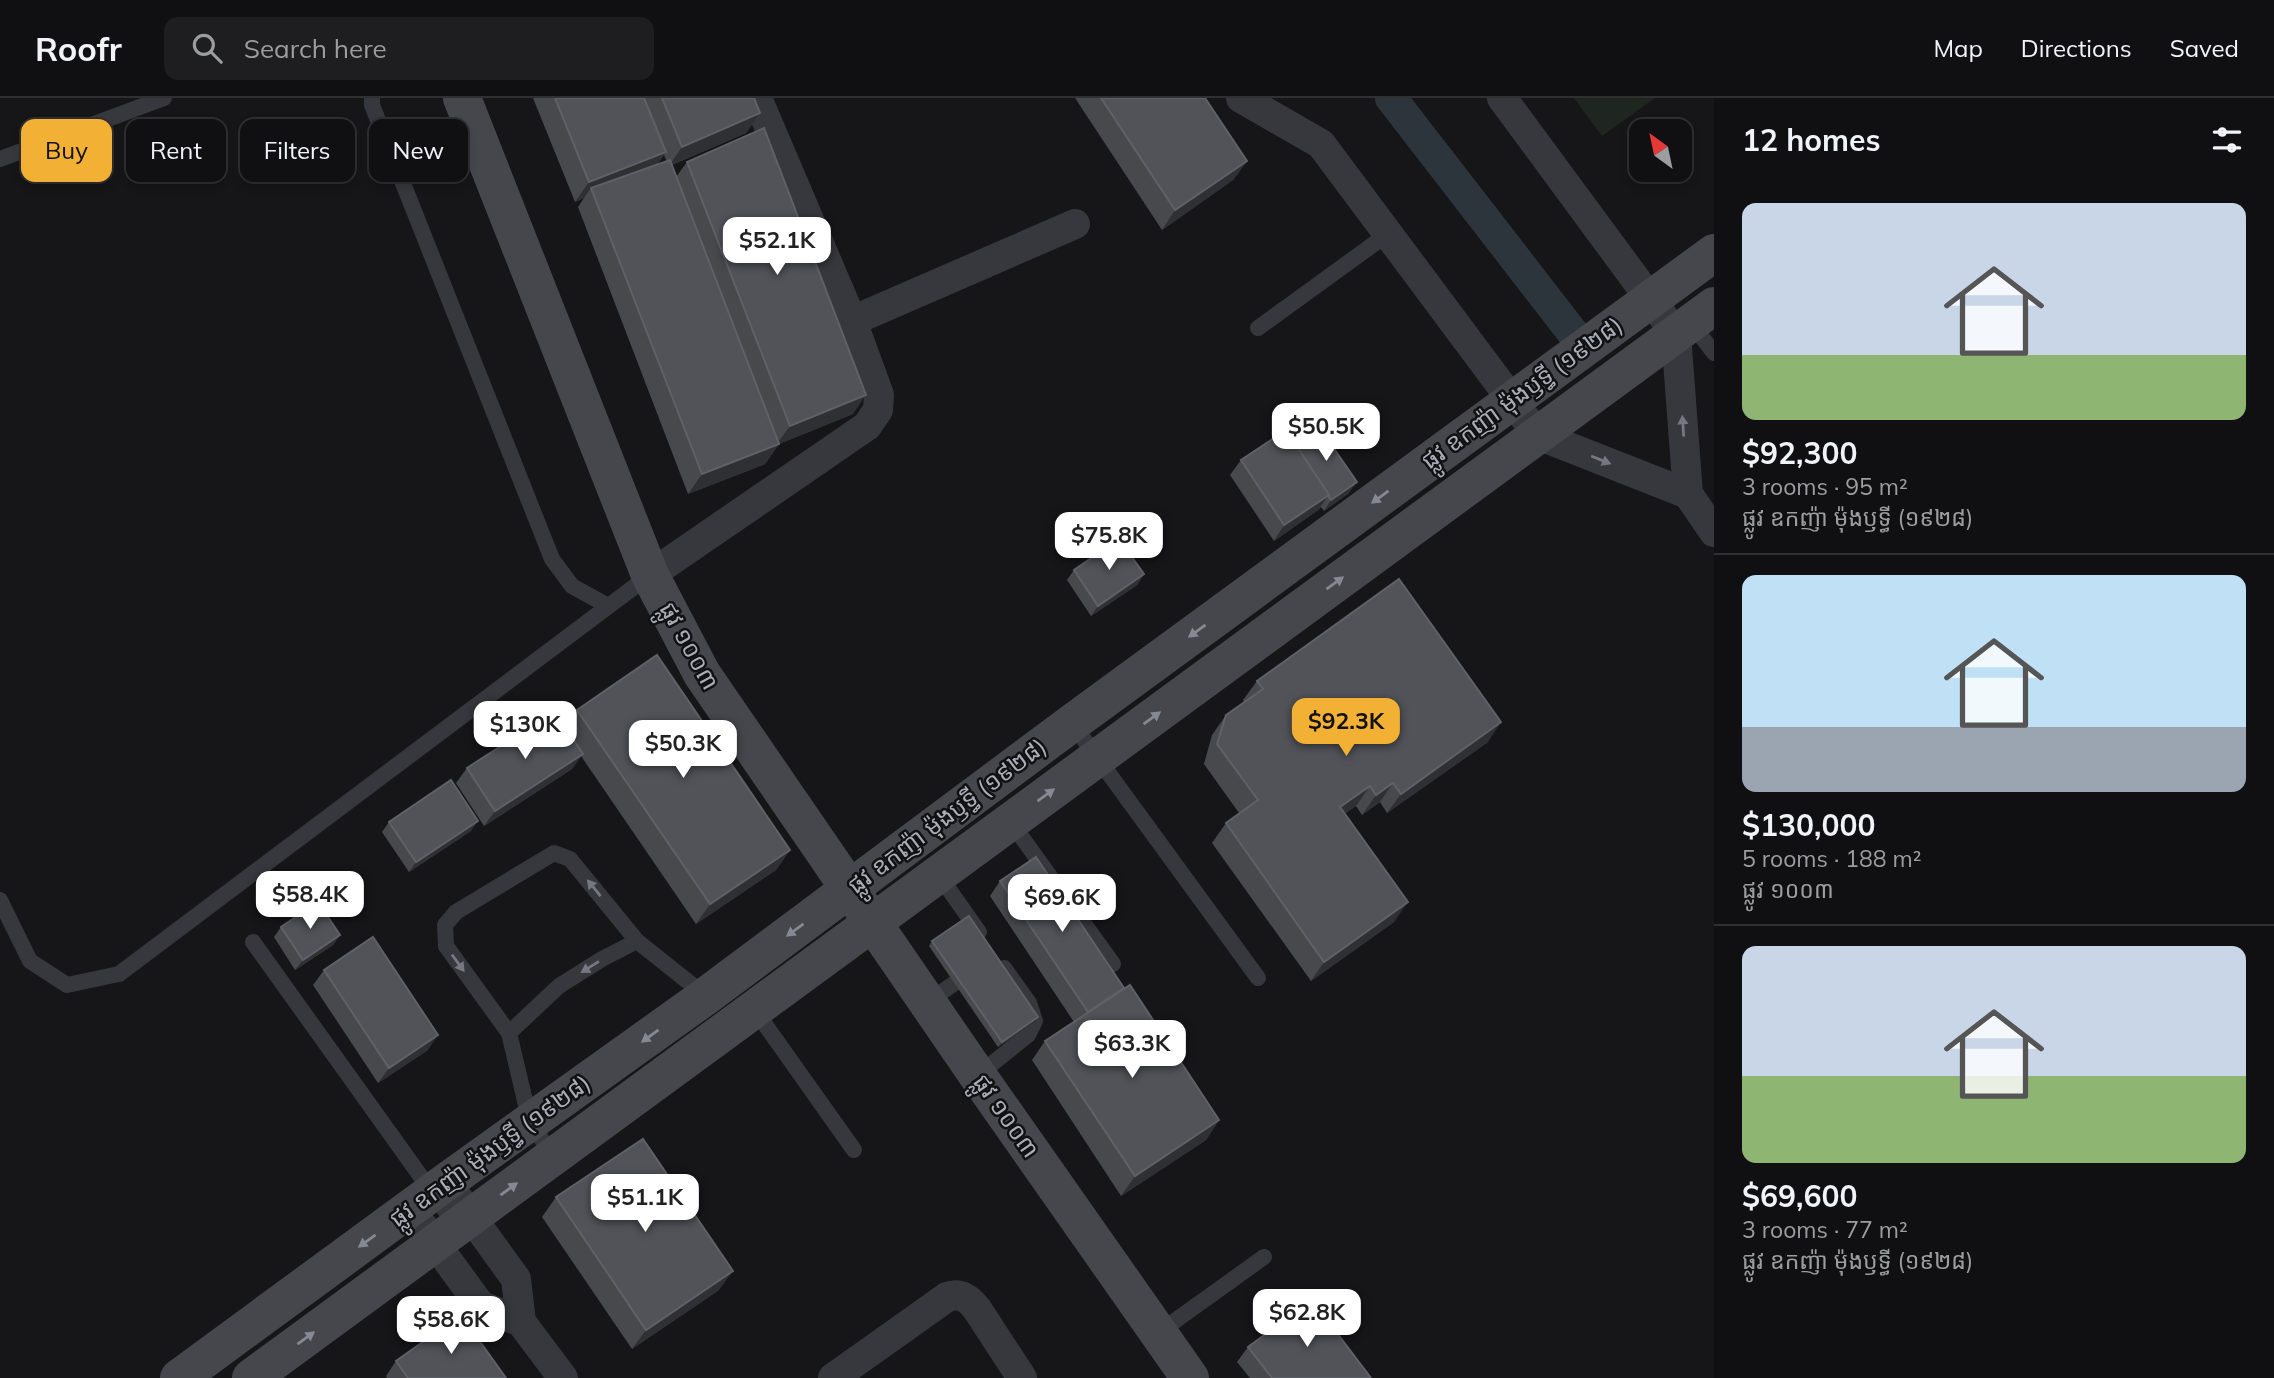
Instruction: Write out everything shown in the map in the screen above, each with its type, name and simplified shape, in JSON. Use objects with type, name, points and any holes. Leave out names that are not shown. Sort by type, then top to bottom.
[{"type":"main road","name":"ផ្លូវ ១០០៣","points":[[462,98],[650,575],[702,674],[978,1076],[1190,1378]]},
{"type":"main road","name":"ផ្លូវ ឧកញ៉ា ម៉ុងឫទ្ធី (១៩២៨)","points":[[179,1378],[706,996],[1072,723],[1714,253]]},
{"type":"main road","name":"ផ្លូវ ឧកញ៉ា ម៉ុងឫទ្ធី (១៩២៨)","points":[[251,1378],[1682,329]]},
{"type":"street","points":[[1241,98],[1321,144],[1389,233],[1549,426],[1688,494],[1714,532]]},
{"type":"street","points":[[1502,98],[1636,309],[1682,329],[1688,494]]},
{"type":"street","points":[[650,575],[867,426],[878,410],[879,395],[765,100]]},
{"type":"street","points":[[852,321],[1075,224]]},
{"type":"street","points":[[430,1195],[454,1229],[516,1279],[521,1322],[563,1378]]},
{"type":"street","points":[[430,1195],[454,1229],[480,1305],[521,1322]]},
{"type":"street","points":[[833,1378],[954,1294],[969,1299],[1023,1378]]},
{"type":"lane","points":[[0,159],[163,98]]},
{"type":"lane","points":[[372,98],[372,105],[552,559],[572,586],[608,606]]},
{"type":"lane","points":[[1258,328],[1389,233]]},
{"type":"lane","points":[[1682,329],[1714,353]]},
{"type":"lane","points":[[0,900],[30,961],[67,985],[119,974],[650,575]]},
{"type":"lane","points":[[1072,723],[1258,978]]},
{"type":"lane","points":[[1010,821],[1113,964]]},
{"type":"lane","points":[[554,1156],[530,1122],[509,1033],[446,946],[445,925],[456,912],[554,853],[570,859],[637,941],[706,996]]},
{"type":"lane","points":[[938,874],[989,954],[1029,1003],[1035,1021],[1028,1035],[978,1076]]},
{"type":"lane","points":[[509,1033],[559,986],[637,941]]},
{"type":"lane","points":[[253,942],[430,1195]]},
{"type":"lane","points":[[928,1002],[989,954]]},
{"type":"lane","points":[[754,1009],[854,1150]]},
{"type":"lane","points":[[1157,1333],[1264,1257]]},
{"type":"shaded area","points":[[1574,98],[1655,98],[1602,136]]},
{"type":"building","points":[[555,98],[644,98],[666,152],[589,182]]},
{"type":"building","points":[[662,98],[754,98],[760,113],[682,147]]},
{"type":"building","points":[[1101,98],[1205,98],[1247,161],[1175,210]]},
{"type":"building","points":[[764,128],[866,395],[790,426],[687,162]]},
{"type":"building","points":[[670,160],[779,444],[702,474],[591,188]]},
{"type":"building","points":[[1319,427],[1357,482],[1331,500],[1295,444]]},
{"type":"building","points":[[1286,430],[1329,495],[1284,525],[1241,460]]},
{"type":"building","points":[[1119,539],[1144,574],[1098,606],[1074,570]]},
{"type":"building","points":[[1399,579],[1501,722],[1401,794],[1393,783],[1376,795],[1370,786],[1340,807],[1408,902],[1324,962],[1226,823],[1258,800],[1217,744],[1226,715],[1263,689],[1257,681]]},
{"type":"building","points":[[657,655],[790,850],[710,904],[577,710]]},
{"type":"building","points":[[555,711],[583,754],[495,811],[467,768]]},
{"type":"building","points":[[451,780],[478,821],[416,862],[389,822]]},
{"type":"building","points":[[1036,857],[1124,988],[1088,1012],[1000,881]]},
{"type":"building","points":[[318,902],[340,935],[303,960],[281,927]]},
{"type":"building","points":[[969,916],[1038,1017],[1002,1042],[932,941]]},
{"type":"building","points":[[373,937],[438,1035],[389,1068],[324,970]]},
{"type":"building","points":[[1130,985],[1219,1120],[1135,1176],[1045,1041]]},
{"type":"building","points":[[643,1139],[733,1271],[646,1330],[556,1197]]},
{"type":"building","points":[[1312,1300],[1371,1378],[1272,1378],[1248,1347]]},
{"type":"building","points":[[461,1315],[506,1378],[408,1378],[396,1361]]},
{"type":"waterway","points":[[1391,98],[1579,341]]}]
